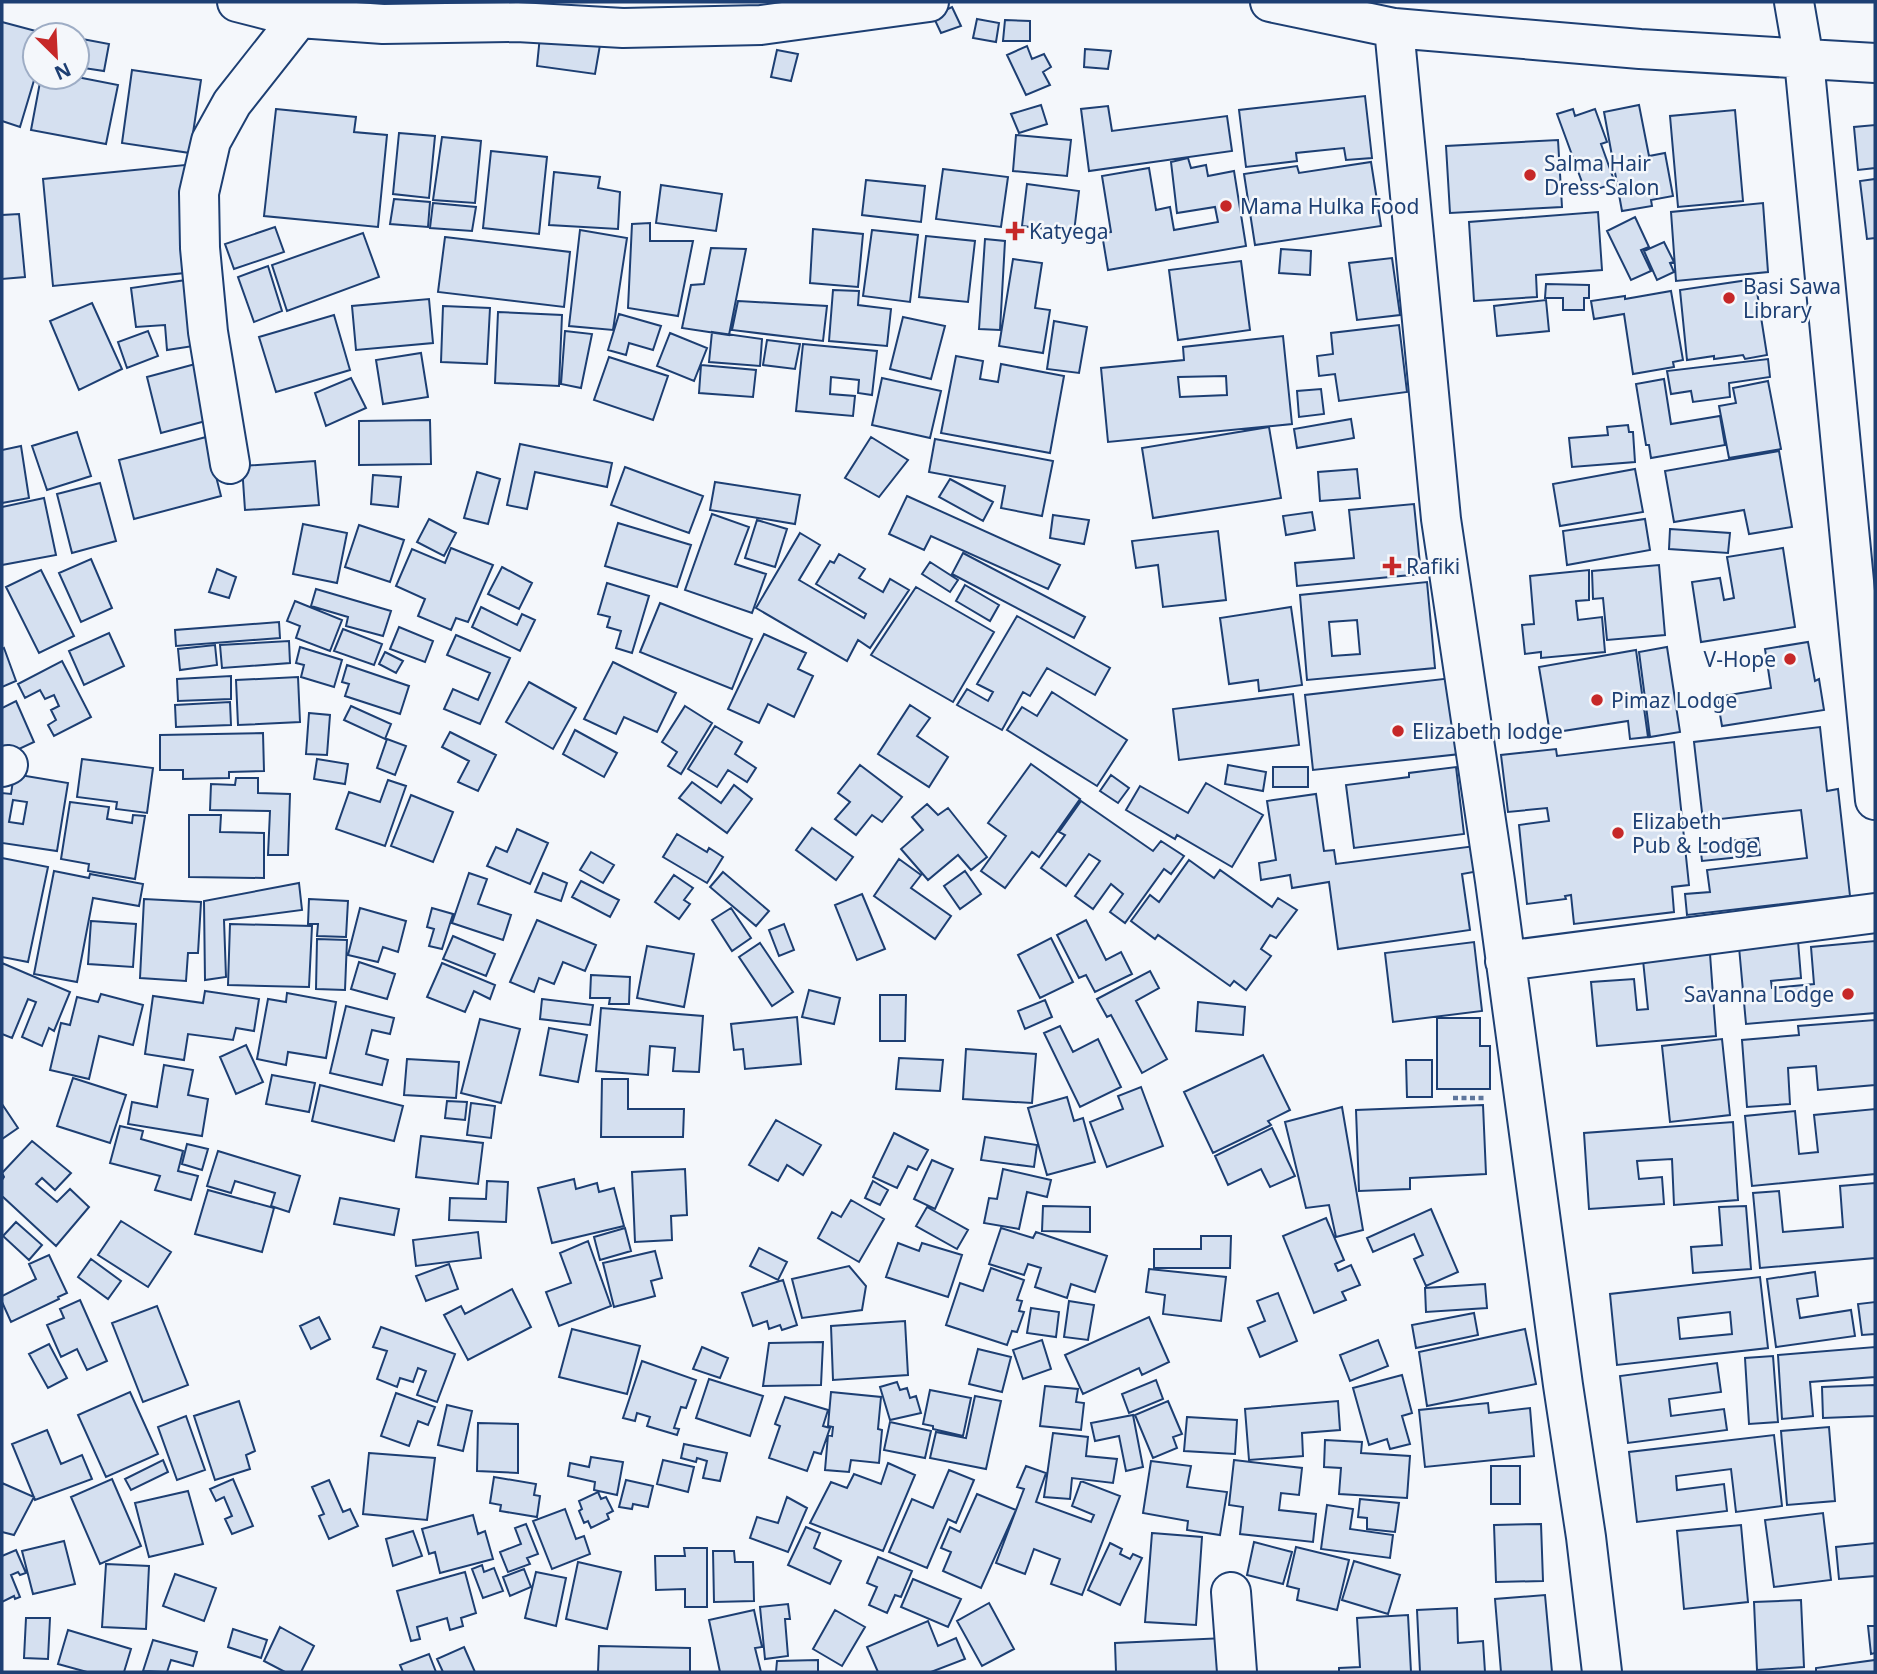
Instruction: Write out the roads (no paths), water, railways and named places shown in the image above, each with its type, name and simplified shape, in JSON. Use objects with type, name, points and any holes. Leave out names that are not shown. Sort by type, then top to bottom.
[{"type":"street","points":[[237,2],[299,18],[383,13],[623,28],[761,13],[929,2]]},
{"type":"street","points":[[1270,2],[1394,28],[1640,50],[1875,63]]},
{"type":"street","points":[[1794,2],[1804,60],[1875,800]]},
{"type":"street","points":[[230,464],[208,332],[200,248],[199,193],[211,141],[232,103],[299,18]]},
{"type":"street","points":[[1394,28],[1441,519],[1493,868],[1586,1537],[1602,1672]]},
{"type":"street","points":[[1505,961],[1875,912]]},
{"type":"street","points":[[1231,1592],[1237,1672]]},
{"type":"place","name":"Salma Hair Dress Salon","points":[[1530,175]]},
{"type":"place","name":"Mama Hulka Food","points":[[1226,206]]},
{"type":"place","name":"Katyega","points":[[1015,231]]},
{"type":"place","name":"Basi Sawa Library","points":[[1729,298]]},
{"type":"place","name":"Rafiki","points":[[1392,566]]},
{"type":"place","name":"V-Hope","points":[[1790,659]]},
{"type":"place","name":"Pimaz Lodge","points":[[1597,700]]},
{"type":"place","name":"Elizabeth lodge","points":[[1398,731]]},
{"type":"place","name":"Elizabeth Pub & Lodge","points":[[1618,833]]},
{"type":"place","name":"Savanna Lodge","points":[[1848,994]]}]
